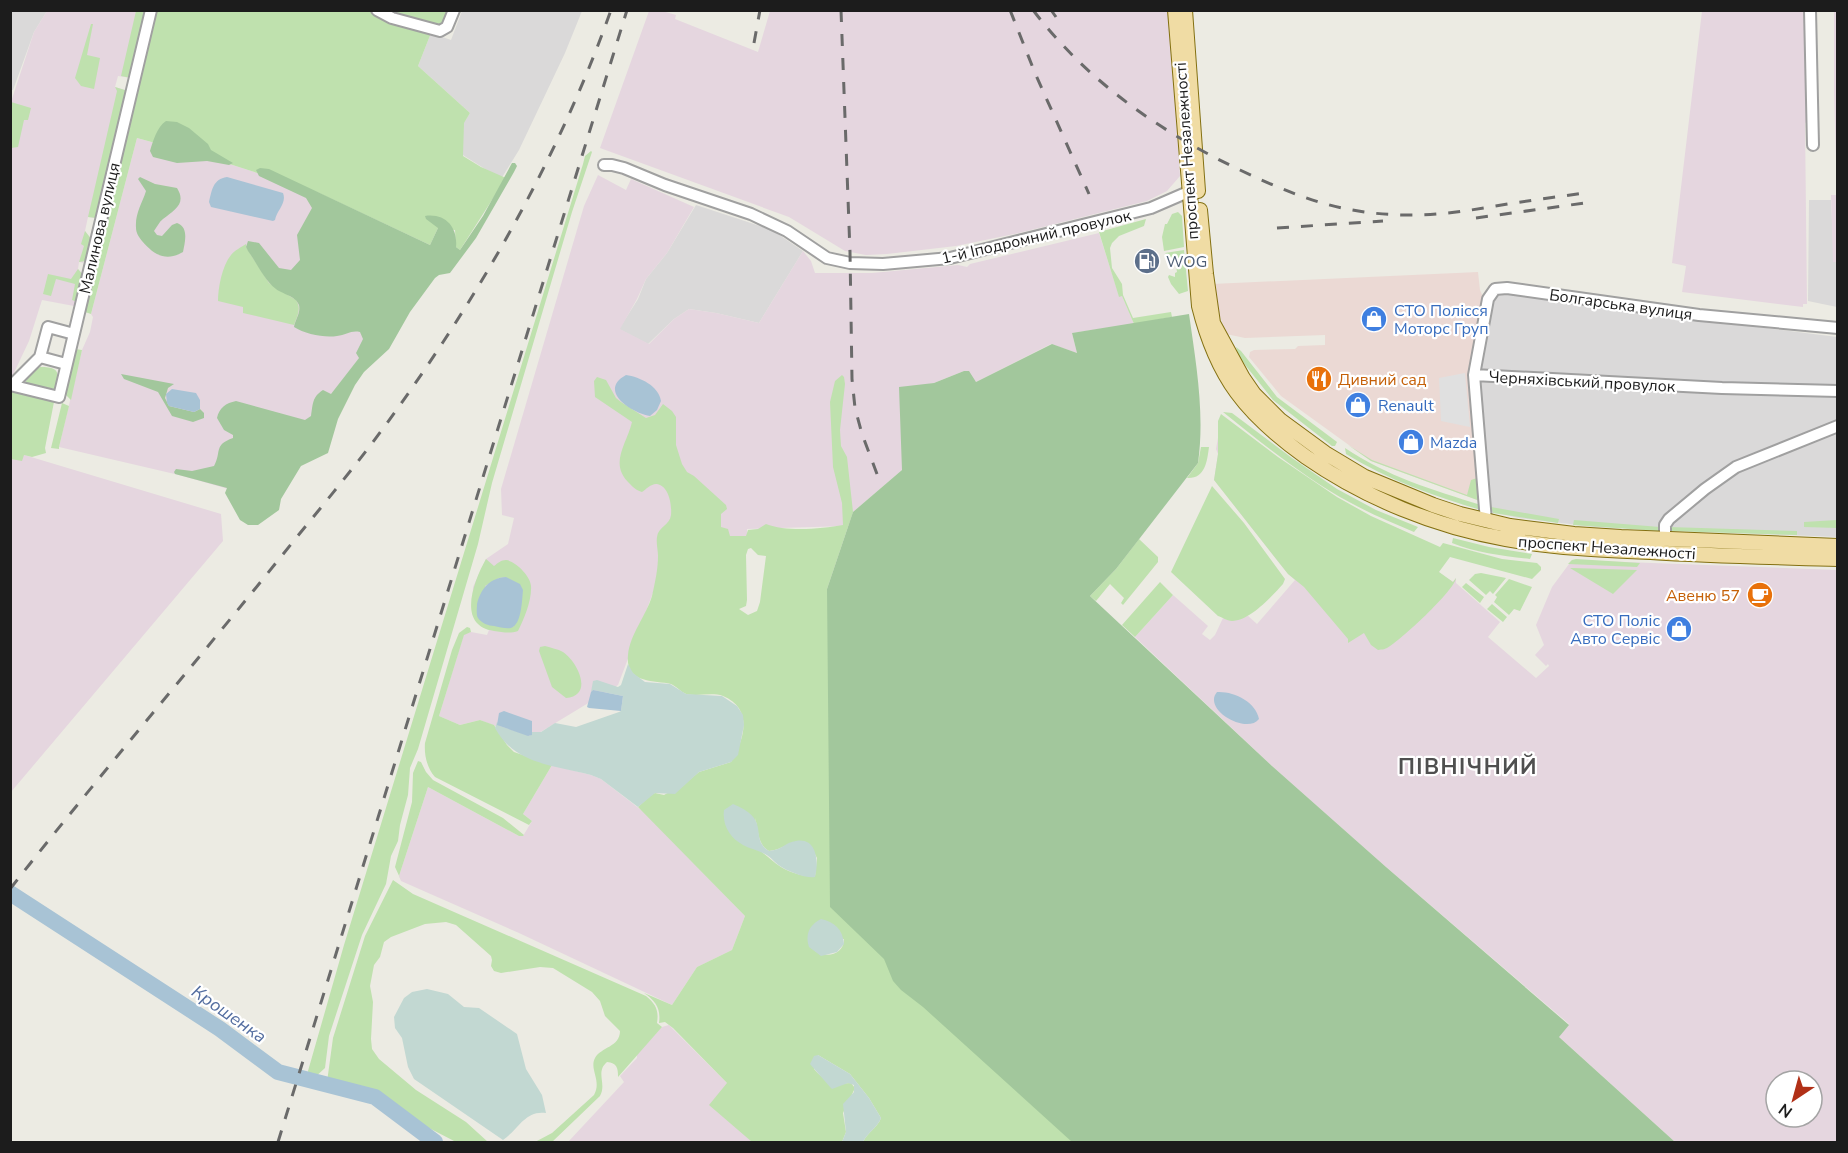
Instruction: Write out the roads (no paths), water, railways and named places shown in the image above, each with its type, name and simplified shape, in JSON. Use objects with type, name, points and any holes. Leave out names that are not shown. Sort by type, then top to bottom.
[{"type":"main road","name":"проспект Незалежності","points":[[1175,10],[1193,189],[1213,323],[1254,394],[1280,420],[1365,477],[1433,505],[1486,521],[1574,534],[1665,540],[1838,546]]},
{"type":"main road","name":"проспект Незалежності","points":[[1185,10],[1199,306],[1208,340],[1226,378],[1240,400],[1268,429],[1350,485],[1401,508],[1450,525],[1504,539],[1538,544],[1678,554],[1838,559]]},
{"type":"street","name":"Малинова вулиця","points":[[11,385],[59,397],[151,10]]},
{"type":"street","points":[[377,10],[392,18],[440,31],[447,27],[454,10]]},
{"type":"street","points":[[1810,10],[1813,145]]},
{"type":"street","name":"1-й Іподромний провулок","points":[[604,165],[624,168],[664,185],[758,217],[787,231],[827,258],[850,263],[883,264],[950,258],[1151,208],[1193,189]]},
{"type":"street","name":"Болгарська вулиця","points":[[1474,375],[1486,305],[1492,291],[1499,288],[1699,315],[1838,328]]},
{"type":"street","points":[[11,385],[40,357],[48,327],[74,334]]},
{"type":"street","points":[[40,357],[66,363]]},
{"type":"street","name":"Черняхівський провулок","points":[[1486,521],[1474,375],[1722,388],[1838,391]]},
{"type":"street","points":[[1665,540],[1665,525],[1669,519],[1705,489],[1737,467],[1838,426]]},
{"type":"waterway","name":"Крошенка","points":[[10,893],[220,1029],[278,1072],[375,1097],[435,1142]]},
{"type":"railway","points":[[10,889],[345,478],[428,365],[489,268],[544,168],[591,64],[611,10]]},
{"type":"railway","points":[[278,1142],[627,10]]},
{"type":"railway","points":[[754,43],[760,10]]},
{"type":"railway","points":[[841,10],[852,379],[855,408],[862,434],[880,482]]},
{"type":"railway","points":[[1010,10],[1035,73],[1089,194]]},
{"type":"railway","points":[[1033,10],[1077,60],[1101,82],[1154,121],[1210,155],[1300,196],[1360,211],[1419,215],[1459,212],[1590,192]]},
{"type":"railway","points":[[1051,10],[1056,17]]},
{"type":"railway","points":[[1476,218],[1592,202]]},
{"type":"railway","points":[[1277,228],[1383,221]]},
{"type":"place","name":"WOG","points":[[1147,261]]},
{"type":"place","name":"СТО Полісся Моторс Груп","points":[[1374,319]]},
{"type":"place","name":"Дивний сад","points":[[1319,379]]},
{"type":"place","name":"Renault","points":[[1358,405]]},
{"type":"place","name":"Mazda","points":[[1411,442]]},
{"type":"place","name":"Авеню 57","points":[[1760,595]]},
{"type":"place","name":"СТО Поліс Авто Сервіс","points":[[1679,629]]},
{"type":"district","name":"ПІВНІЧНИЙ","points":[[1468,766]]}]
